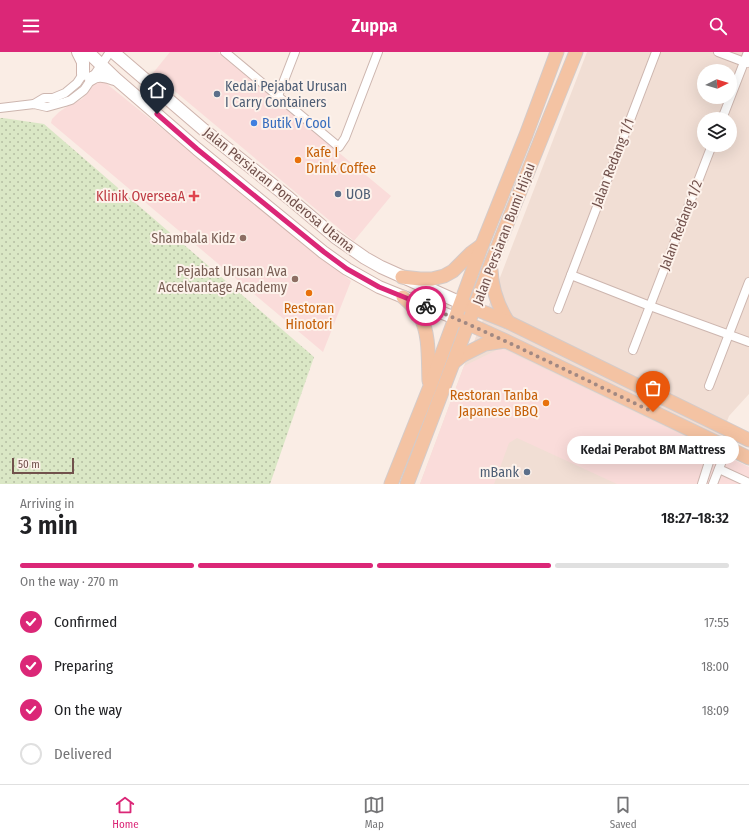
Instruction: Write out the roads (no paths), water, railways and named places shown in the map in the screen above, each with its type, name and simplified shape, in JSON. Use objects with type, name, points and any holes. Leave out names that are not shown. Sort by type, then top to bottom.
[{"type":"main road","points":[[78,52],[87,76],[99,75],[116,79]]},
{"type":"main road","name":"Jalan Persiaran Ponderosa Utama","points":[[113,52],[204,130],[335,237],[366,258],[402,277],[461,303]]},
{"type":"main road","name":"Jalan Persiaran Bumi Hijau","points":[[391,484],[429,389],[482,245],[557,52]]},
{"type":"main road","name":"Jalan Persiaran Bumi Hijau","points":[[407,484],[475,309],[490,266],[576,52]]},
{"type":"main road","name":"Jalan Persiaran Ponderosa Utama","points":[[93,56],[116,79],[197,149],[347,269],[379,287],[455,318]]},
{"type":"main road","points":[[402,277],[432,279],[444,276],[453,272],[471,253],[482,245]]},
{"type":"main road","points":[[490,266],[491,282],[495,298],[508,322]]},
{"type":"main road","points":[[404,297],[415,307],[424,325],[427,345],[429,389]]},
{"type":"main road","points":[[461,303],[508,322],[749,440]]},
{"type":"main road","points":[[455,318],[749,458]]},
{"type":"main road","points":[[453,363],[485,344],[506,341]]},
{"type":"street","points":[[93,56],[110,52]]},
{"type":"street","points":[[225,52],[339,147],[345,138],[378,52]]},
{"type":"street","points":[[278,96],[295,52]]},
{"type":"street","name":"Jalan Redang 1/1","points":[[558,309],[656,52]]},
{"type":"street","points":[[718,52],[746,63]]},
{"type":"street","points":[[725,112],[746,63],[748,52]]},
{"type":"street","points":[[87,76],[93,56]]},
{"type":"street","points":[[0,108],[34,104],[47,107],[71,100],[84,90],[93,56]]},
{"type":"street","name":"Jalan Redang 1/2","points":[[650,306],[709,152]]},
{"type":"street","points":[[571,275],[749,342]]},
{"type":"street","points":[[709,386],[749,282]]},
{"type":"street","points":[[633,350],[650,306]]},
{"type":"street","points":[[713,484],[719,469],[722,445]]},
{"type":"street","points":[[702,484],[709,462],[722,445]]},
{"type":"street","points":[[719,469],[749,483]]},
{"type":"place","name":"Kedai Pejabat Urusan I Carry Containers","points":[[217,94]]},
{"type":"place","name":"Butik V Cool","points":[[254,123]]},
{"type":"place","name":"Kafe I Drink Coffee","points":[[298,160]]},
{"type":"place","name":"UOB","points":[[338,194]]},
{"type":"place","name":"Klinik OverseaA","points":[[194,196]]},
{"type":"place","name":"Shambala Kidz","points":[[243,238]]},
{"type":"place","name":"Pejabat Urusan Ava Accelvantage Academy","points":[[295,279]]},
{"type":"place","name":"Restoran Hinotori","points":[[309,293]]},
{"type":"place","name":"Restoran Tanba Japanese BBQ","points":[[546,403]]},
{"type":"place","name":"Kedai Perabot BM Mattress","points":[[653,412]]},
{"type":"place","name":"mBank","points":[[527,472]]}]
